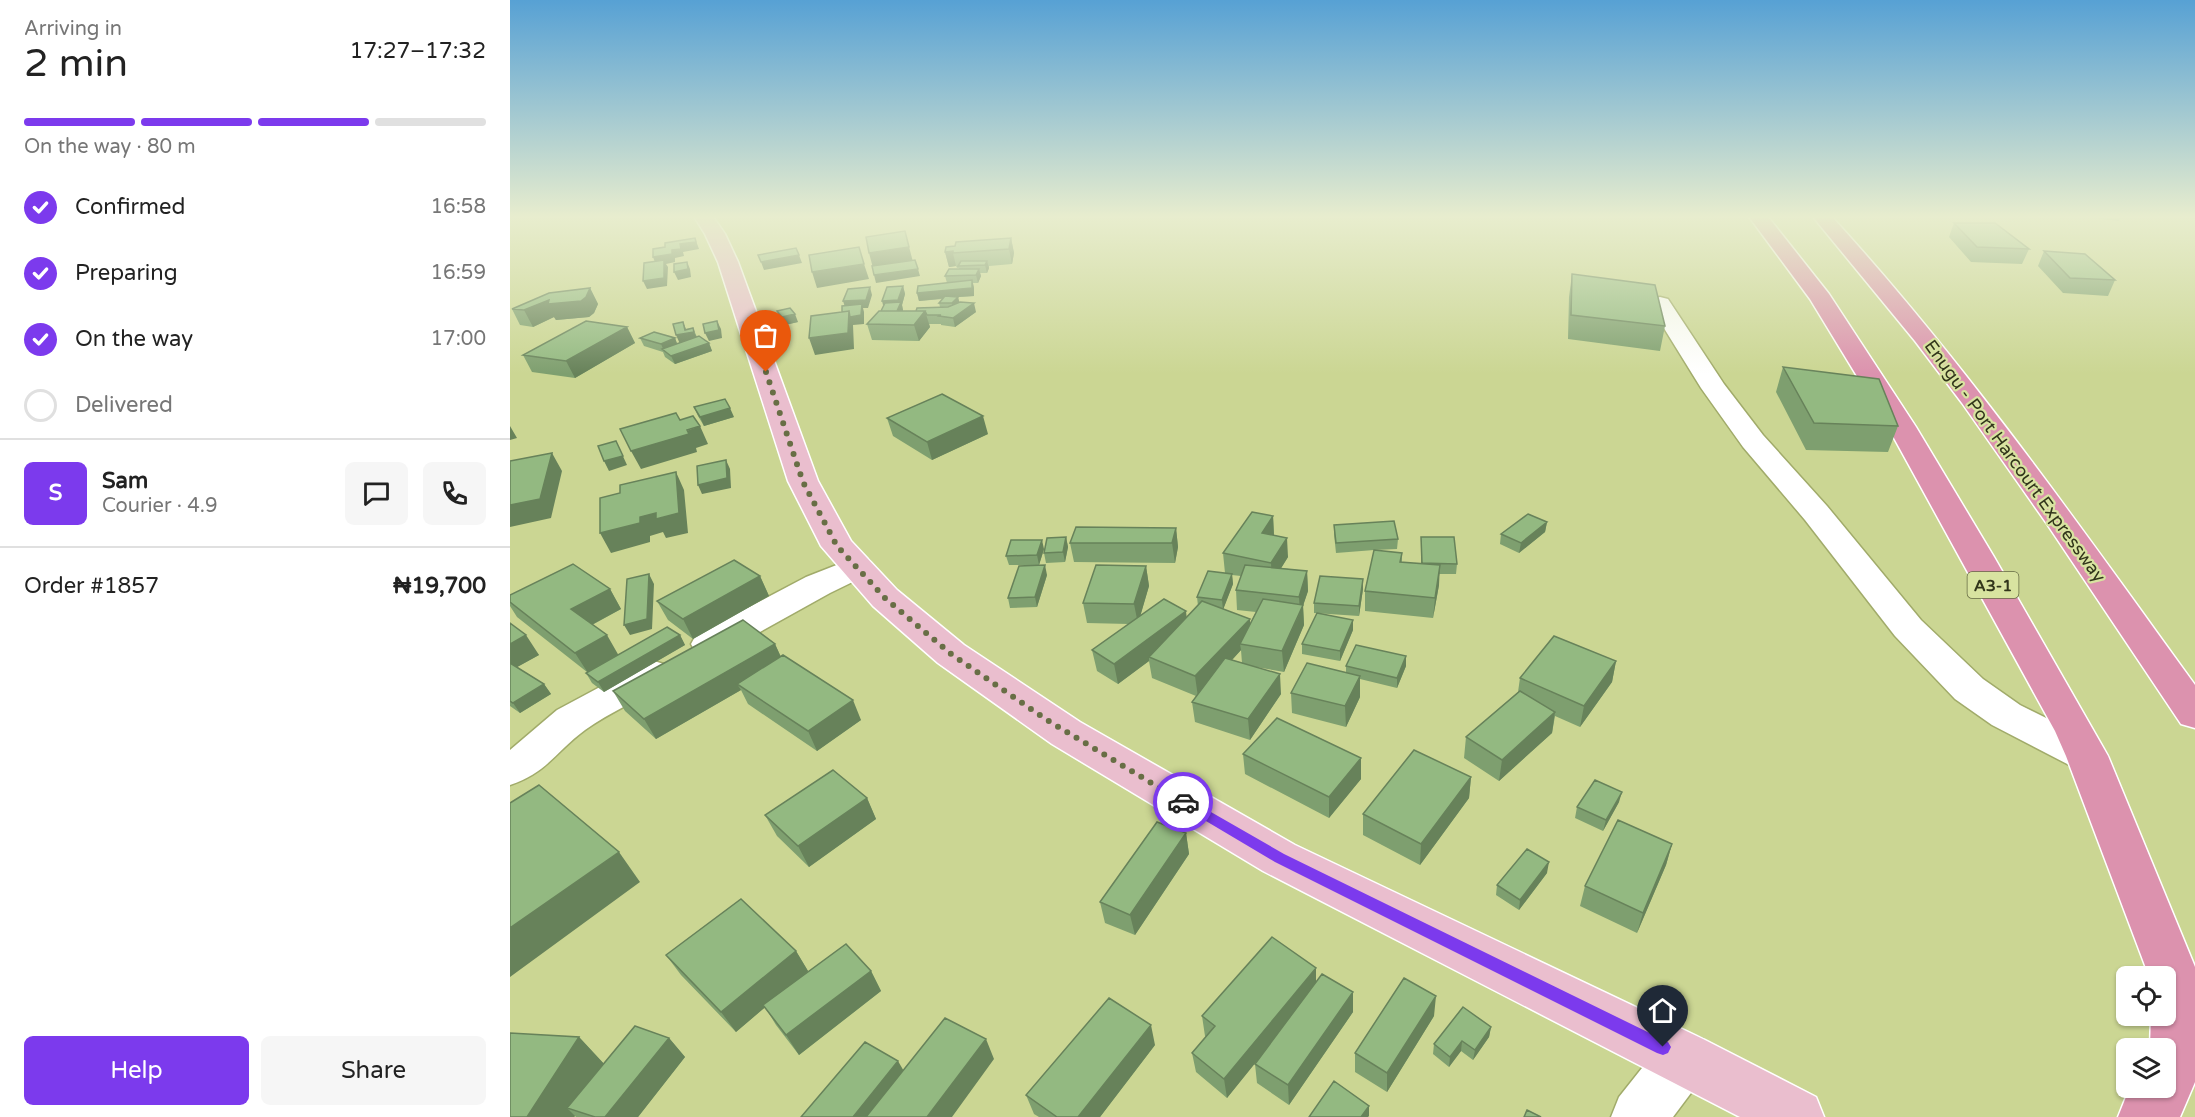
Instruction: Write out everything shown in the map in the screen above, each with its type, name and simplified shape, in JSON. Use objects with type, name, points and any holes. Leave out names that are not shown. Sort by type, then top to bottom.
[{"type":"highway","name":"A3-1","points":[[1799,270],[1836,321],[1925,462],[2087,756],[2185,998]]},
{"type":"highway","name":"Enugu - Port Harcourt Expressway","points":[[1868,270],[1934,348],[2027,473],[2195,714]]},
{"type":"highway","points":[[2176,1048],[2185,998]]},
{"type":"highway","points":[[2146,1117],[2155,1108],[2160,1098]]},
{"type":"main road","points":[[731,270],[803,482],[837,546],[885,598],[951,654],[1066,733],[1279,858],[1684,1058],[1796,1117]]},
{"type":"street","points":[[1660,304],[1672,319],[1714,388],[1754,441],[1816,513],[1908,628],[1969,689],[2006,715],[2087,756]]},
{"type":"street","points":[[516,758],[571,720],[818,585],[857,567]]},
{"type":"street","points":[[1639,1117],[1684,1058]]},
{"type":"building","points":[[644,270],[664,270],[664,278],[643,281]]},
{"type":"building","points":[[873,270],[910,270],[874,275]]},
{"type":"building","points":[[948,270],[978,270],[976,275],[945,276]]},
{"type":"building","points":[[2062,270],[2104,270],[2115,280],[2070,278]]},
{"type":"building","points":[[1572,274],[1655,285],[1665,326],[1571,315]]},
{"type":"building","points":[[972,280],[972,288],[917,293],[918,286]]},
{"type":"building","points":[[903,286],[898,300],[882,301],[887,287]]},
{"type":"building","points":[[870,287],[866,300],[843,301],[848,289]]},
{"type":"building","points":[[590,288],[586,297],[581,301],[548,304],[549,300],[524,310],[512,309],[549,293]]},
{"type":"building","points":[[945,296],[958,297],[952,303],[939,303]]},
{"type":"building","points":[[901,302],[897,311],[881,311],[885,303]]},
{"type":"building","points":[[960,302],[974,303],[953,318],[927,315],[925,311],[916,311],[917,308],[948,307]]},
{"type":"building","points":[[862,304],[861,315],[850,317],[849,311],[842,312],[842,306]]},
{"type":"building","points":[[790,308],[795,314],[782,317],[777,311]]},
{"type":"building","points":[[849,311],[848,333],[809,338],[811,316]]},
{"type":"building","points":[[879,311],[925,311],[914,325],[867,324]]},
{"type":"building","points":[[586,321],[627,327],[566,361],[523,355]]},
{"type":"building","points":[[717,321],[719,330],[705,333],[703,324]]},
{"type":"building","points":[[683,322],[685,330],[693,328],[694,332],[676,335],[673,324]]},
{"type":"building","points":[[654,332],[675,338],[661,344],[640,338]]},
{"type":"building","points":[[699,336],[709,343],[671,356],[662,349]]},
{"type":"building","points":[[1783,367],[1879,379],[1898,426],[1814,423]]},
{"type":"building","points":[[942,394],[983,416],[927,442],[887,418]]},
{"type":"building","points":[[725,399],[730,408],[700,417],[694,407]]},
{"type":"building","points":[[676,413],[680,420],[693,416],[700,426],[687,430],[689,434],[631,451],[620,429]]},
{"type":"building","points":[[616,441],[623,456],[604,461],[598,446]]},
{"type":"building","points":[[552,453],[540,499],[510,505],[510,461]]},
{"type":"building","points":[[726,460],[727,478],[698,485],[697,466]]},
{"type":"building","points":[[676,472],[679,513],[656,519],[656,513],[640,517],[640,523],[600,533],[600,498],[620,493],[620,485]]},
{"type":"building","points":[[1252,512],[1273,516],[1262,533],[1287,538],[1271,563],[1223,553]]},
{"type":"building","points":[[1528,514],[1547,522],[1521,543],[1501,534]]},
{"type":"building","points":[[1394,521],[1398,539],[1336,543],[1334,525]]},
{"type":"building","points":[[1076,527],[1176,528],[1172,543],[1070,543]]},
{"type":"building","points":[[1066,537],[1063,552],[1044,553],[1047,538]]},
{"type":"building","points":[[1421,537],[1454,537],[1457,564],[1422,563]]},
{"type":"building","points":[[1011,540],[1042,540],[1037,555],[1006,556]]},
{"type":"building","points":[[1374,550],[1402,553],[1400,562],[1440,565],[1435,598],[1365,591]]},
{"type":"building","points":[[734,560],[760,576],[683,619],[657,601]]},
{"type":"building","points":[[573,564],[610,589],[571,609],[607,635],[575,653],[510,602],[510,595]]},
{"type":"building","points":[[1045,565],[1035,597],[1008,598],[1019,566]]},
{"type":"building","points":[[1096,565],[1146,566],[1134,604],[1083,603]]},
{"type":"building","points":[[1245,565],[1307,571],[1299,597],[1236,590]]},
{"type":"building","points":[[1208,571],[1232,574],[1222,600],[1197,597]]},
{"type":"building","points":[[649,574],[647,619],[624,625],[627,579]]},
{"type":"building","points":[[1320,576],[1363,579],[1359,606],[1314,603]]},
{"type":"building","points":[[1164,599],[1186,611],[1114,664],[1092,650]]},
{"type":"building","points":[[1263,599],[1303,605],[1282,651],[1240,644]]},
{"type":"building","points":[[1202,601],[1250,619],[1195,676],[1149,657]]},
{"type":"building","points":[[1317,613],[1353,620],[1340,651],[1302,644]]},
{"type":"building","points":[[743,620],[775,644],[644,719],[613,691]]},
{"type":"building","points":[[510,623],[526,635],[510,644]]},
{"type":"building","points":[[667,627],[680,635],[598,682],[586,673]]},
{"type":"building","points":[[1554,636],[1616,661],[1584,706],[1520,678]]},
{"type":"building","points":[[1356,645],[1406,656],[1397,678],[1346,666]]},
{"type":"building","points":[[783,655],[853,700],[808,731],[737,684]]},
{"type":"building","points":[[1225,658],[1280,674],[1248,719],[1192,702]]},
{"type":"building","points":[[510,663],[544,684],[513,703],[510,701]]},
{"type":"building","points":[[1307,663],[1360,676],[1345,706],[1291,693]]},
{"type":"building","points":[[1520,691],[1555,712],[1502,760],[1466,737]]},
{"type":"building","points":[[1277,718],[1361,758],[1329,797],[1243,754]]},
{"type":"building","points":[[1414,750],[1471,777],[1421,844],[1363,814]]},
{"type":"building","points":[[833,770],[867,798],[798,846],[765,815]]},
{"type":"building","points":[[1595,780],[1622,792],[1606,820],[1577,807]]},
{"type":"building","points":[[539,785],[619,852],[510,928],[510,803]]},
{"type":"building","points":[[1618,820],[1672,844],[1643,913],[1585,886]]},
{"type":"building","points":[[1157,822],[1186,833],[1130,915],[1100,902]]},
{"type":"building","points":[[1527,849],[1549,862],[1520,900],[1497,885]]},
{"type":"building","points":[[741,899],[796,951],[721,1012],[666,955]]},
{"type":"building","points":[[1272,937],[1316,968],[1224,1079],[1192,1053],[1215,1026],[1202,1016]]},
{"type":"building","points":[[846,944],[871,971],[786,1035],[763,1005]]},
{"type":"building","points":[[1322,974],[1353,992],[1288,1085],[1255,1064]]},
{"type":"building","points":[[1404,978],[1436,996],[1387,1073],[1355,1053]]},
{"type":"building","points":[[1109,998],[1151,1025],[1078,1117],[1057,1117],[1026,1095]]},
{"type":"building","points":[[1463,1007],[1491,1027],[1475,1050],[1462,1041],[1450,1057],[1434,1044]]},
{"type":"building","points":[[945,1018],[986,1039],[927,1117],[866,1117]]},
{"type":"building","points":[[635,1026],[669,1038],[605,1117],[595,1117],[567,1108]]},
{"type":"building","points":[[510,1033],[579,1037],[527,1117],[510,1117]]},
{"type":"building","points":[[865,1042],[898,1061],[853,1117],[801,1117]]},
{"type":"building","points":[[1334,1081],[1369,1106],[1361,1117],[1309,1117]]},
{"type":"building","points":[[1527,1110],[1541,1117],[1524,1117]]},
{"type":"way so far","points":[[766,372],[803,482],[837,546],[885,598],[951,654],[1047,720],[1183,802]]},
{"type":"route","points":[[1183,802],[1279,858],[1663,1047]]}]
